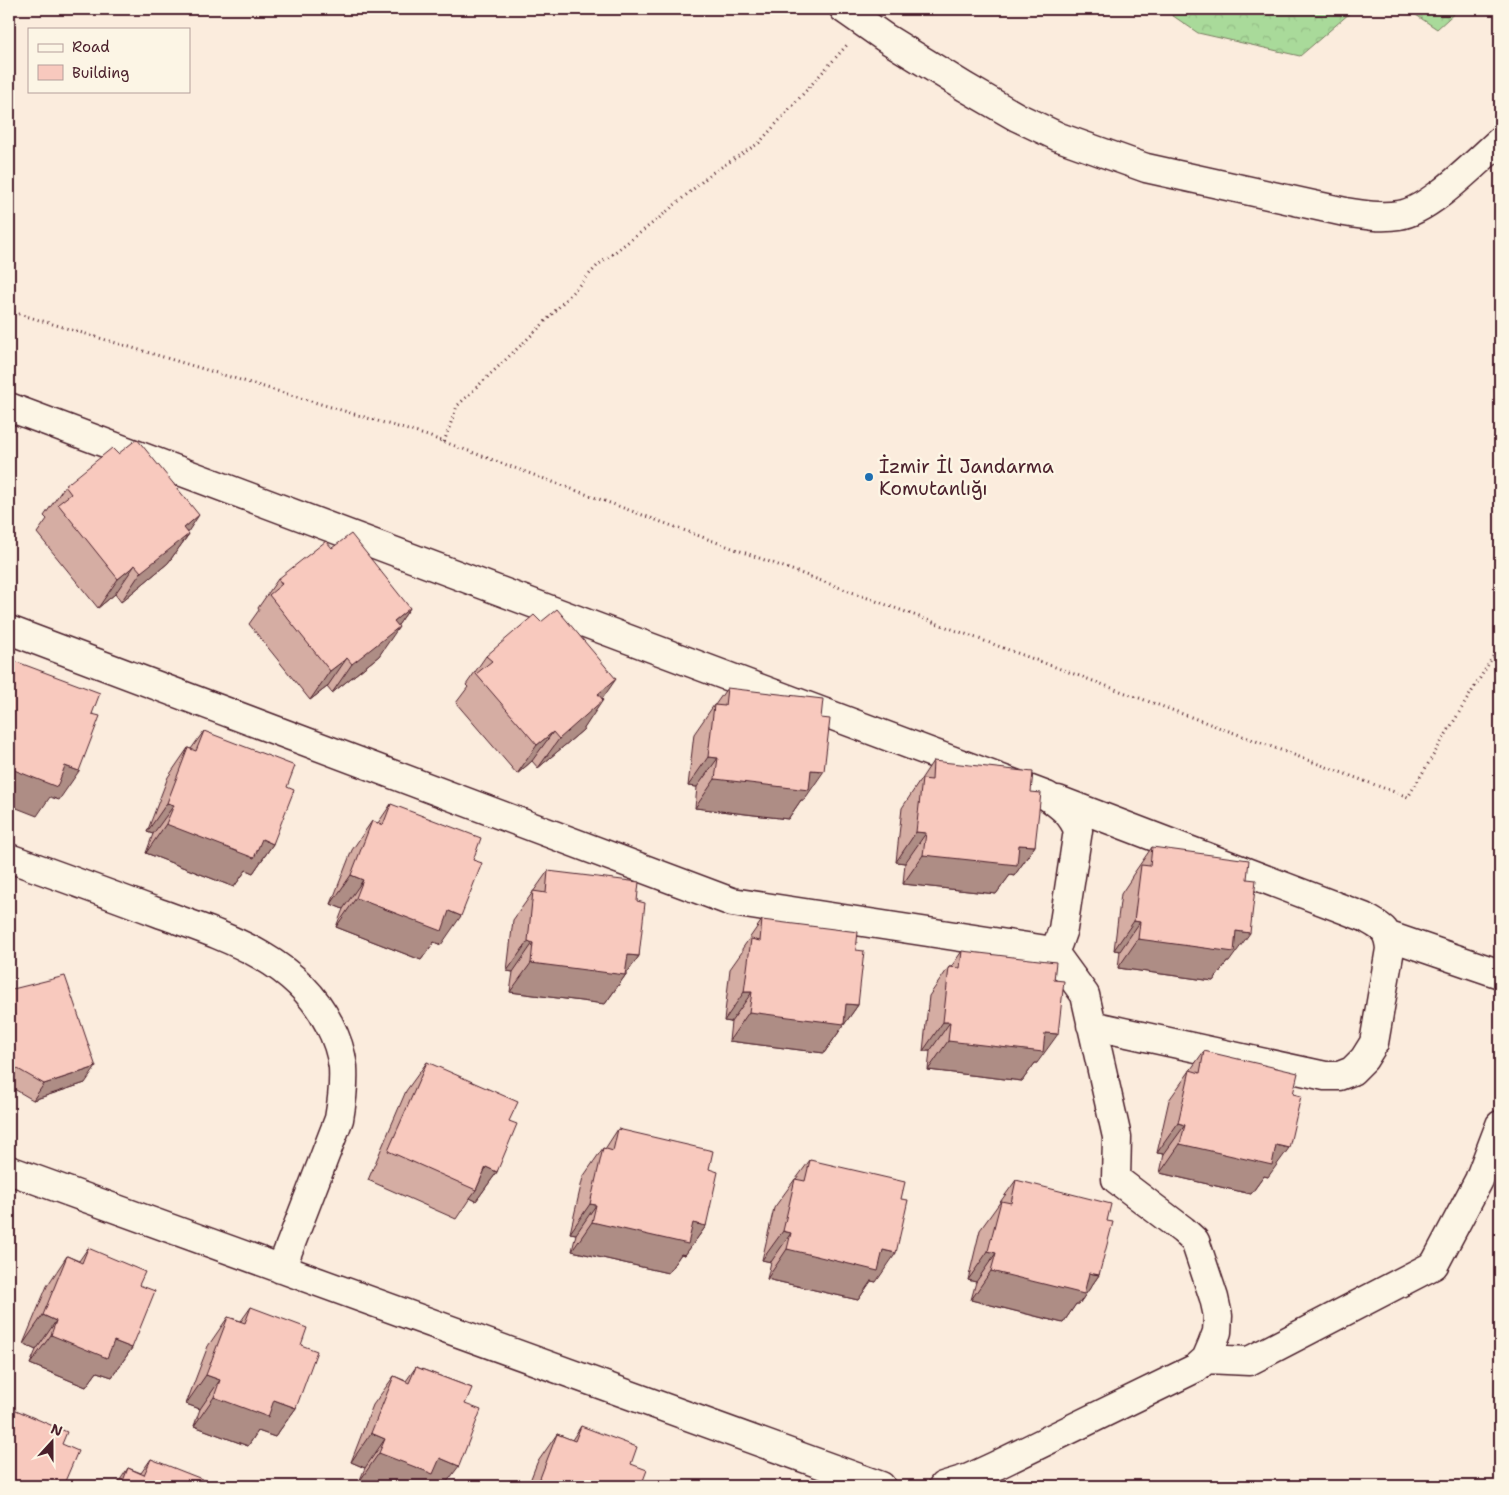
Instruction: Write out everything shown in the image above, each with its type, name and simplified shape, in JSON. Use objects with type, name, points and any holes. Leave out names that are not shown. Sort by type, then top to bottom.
[{"type":"street","points":[[855,16],[965,87],[1017,117],[1059,137],[1146,168],[1345,212],[1376,217],[1401,215],[1424,205],[1500,141]]},
{"type":"street","points":[[9,407],[1047,796],[1364,917],[1380,926],[1389,936],[1500,974]]},
{"type":"street","points":[[9,630],[732,902],[1053,951],[1085,995],[1117,1136],[1116,1179],[1195,1241],[1214,1298],[1218,1316],[1217,1332],[1206,1359],[1196,1368],[969,1478],[943,1486]]},
{"type":"street","points":[[1047,796],[1073,818],[1078,830],[1063,929],[1053,951]]},
{"type":"street","points":[[9,858],[198,927],[239,944],[275,963],[287,972],[319,1005],[337,1041],[341,1054],[343,1097],[339,1120],[281,1269]]},
{"type":"street","points":[[1092,1025],[1325,1076],[1339,1076],[1352,1071],[1364,1059],[1374,1043],[1390,949],[1389,936]]},
{"type":"street","points":[[1206,1359],[1249,1361],[1434,1265],[1479,1180],[1500,1125]]},
{"type":"street","points":[[9,1170],[881,1486]]},
{"type":"path","points":[[444,442],[457,406],[540,326],[598,266],[658,219],[712,173],[759,143],[855,16]]},
{"type":"path","points":[[9,311],[444,442],[1408,797],[1500,645]]},
{"type":"green space","points":[[1163,9],[1378,9],[1350,13],[1300,56],[1198,33]]},
{"type":"green space","points":[[1407,9],[1459,9],[1437,29]]},
{"type":"building","points":[[137,439],[199,515],[184,528],[189,534],[141,572],[135,565],[118,579],[58,504],[71,494],[65,486],[112,448],[118,454]]},
{"type":"building","points":[[351,534],[410,608],[394,621],[399,627],[352,664],[347,658],[330,671],[269,595],[282,584],[278,579],[326,541],[332,548]]},
{"type":"building","points":[[557,609],[616,679],[598,694],[603,700],[559,739],[553,732],[537,745],[476,674],[492,661],[486,656],[534,615],[541,622]]},
{"type":"building","points":[[9,659],[100,693],[92,714],[100,716],[79,771],[65,766],[57,787],[9,768]]},
{"type":"building","points":[[727,688],[823,699],[821,718],[830,719],[824,771],[811,770],[809,790],[715,779],[718,758],[708,757],[714,705],[725,706]]},
{"type":"building","points":[[204,731],[295,766],[287,787],[294,790],[273,844],[262,839],[254,858],[166,824],[174,805],[167,803],[188,748],[196,751]]},
{"type":"building","points":[[933,761],[1033,772],[1031,792],[1041,793],[1035,846],[1019,845],[1017,865],[923,855],[926,833],[916,832],[922,779],[932,780]]},
{"type":"building","points":[[391,804],[481,838],[473,860],[482,863],[461,916],[449,911],[442,931],[356,898],[363,880],[351,875],[372,821],[383,825]]},
{"type":"building","points":[[1152,847],[1249,860],[1247,879],[1256,880],[1250,933],[1236,931],[1234,952],[1138,939],[1140,922],[1134,921],[1141,865],[1150,866]]},
{"type":"building","points":[[548,871],[639,882],[637,901],[645,903],[639,956],[628,955],[625,975],[531,963],[533,943],[528,941],[533,891],[546,893]]},
{"type":"building","points":[[762,920],[858,932],[856,950],[864,951],[858,1005],[846,1004],[844,1024],[749,1012],[752,992],[744,992],[751,939],[760,941]]},
{"type":"building","points":[[962,951],[1056,962],[1054,980],[1064,981],[1058,1034],[1045,1033],[1043,1052],[948,1041],[950,1022],[943,1022],[949,967],[960,968]]},
{"type":"building","points":[[65,976],[96,1067],[44,1084],[9,1064],[9,990]]},
{"type":"building","points":[[1204,1051],[1298,1073],[1293,1094],[1301,1096],[1289,1148],[1276,1145],[1272,1165],[1180,1144],[1185,1125],[1178,1123],[1190,1070],[1200,1073]]},
{"type":"building","points":[[427,1062],[518,1102],[509,1121],[517,1124],[497,1172],[486,1167],[476,1190],[388,1151]]},
{"type":"building","points":[[618,1129],[713,1151],[709,1169],[718,1172],[706,1226],[693,1223],[688,1244],[592,1222],[596,1205],[590,1204],[603,1148],[613,1151]]},
{"type":"building","points":[[810,1160],[905,1182],[901,1199],[908,1200],[896,1253],[883,1250],[878,1271],[787,1249],[791,1233],[783,1231],[795,1179],[805,1181]]},
{"type":"building","points":[[1016,1180],[1111,1204],[1107,1221],[1113,1222],[1099,1275],[1089,1273],[1084,1294],[991,1271],[996,1253],[988,1251],[1001,1201],[1011,1203]]},
{"type":"building","points":[[88,1248],[145,1272],[139,1285],[155,1291],[132,1348],[114,1341],[107,1358],[51,1335],[56,1321],[43,1315],[67,1256],[82,1263]]},
{"type":"building","points":[[251,1307],[307,1328],[301,1345],[317,1351],[296,1408],[274,1400],[268,1417],[214,1397],[220,1380],[206,1375],[228,1317],[245,1323]]},
{"type":"building","points":[[416,1367],[472,1388],[465,1404],[481,1410],[459,1466],[440,1458],[433,1474],[379,1453],[385,1439],[371,1433],[394,1376],[409,1383]]},
{"type":"building","points":[[9,1407],[67,1432],[62,1444],[78,1451],[63,1486],[9,1486]]},
{"type":"building","points":[[581,1426],[637,1447],[631,1464],[647,1470],[641,1486],[537,1486],[557,1434],[575,1441]]},
{"type":"building","points":[[151,1459],[207,1481],[205,1486],[121,1486],[128,1468],[144,1475]]},
{"type":"place","name":"İzmir İl Jandarma Komutanlığı","points":[[869,477]]}]
